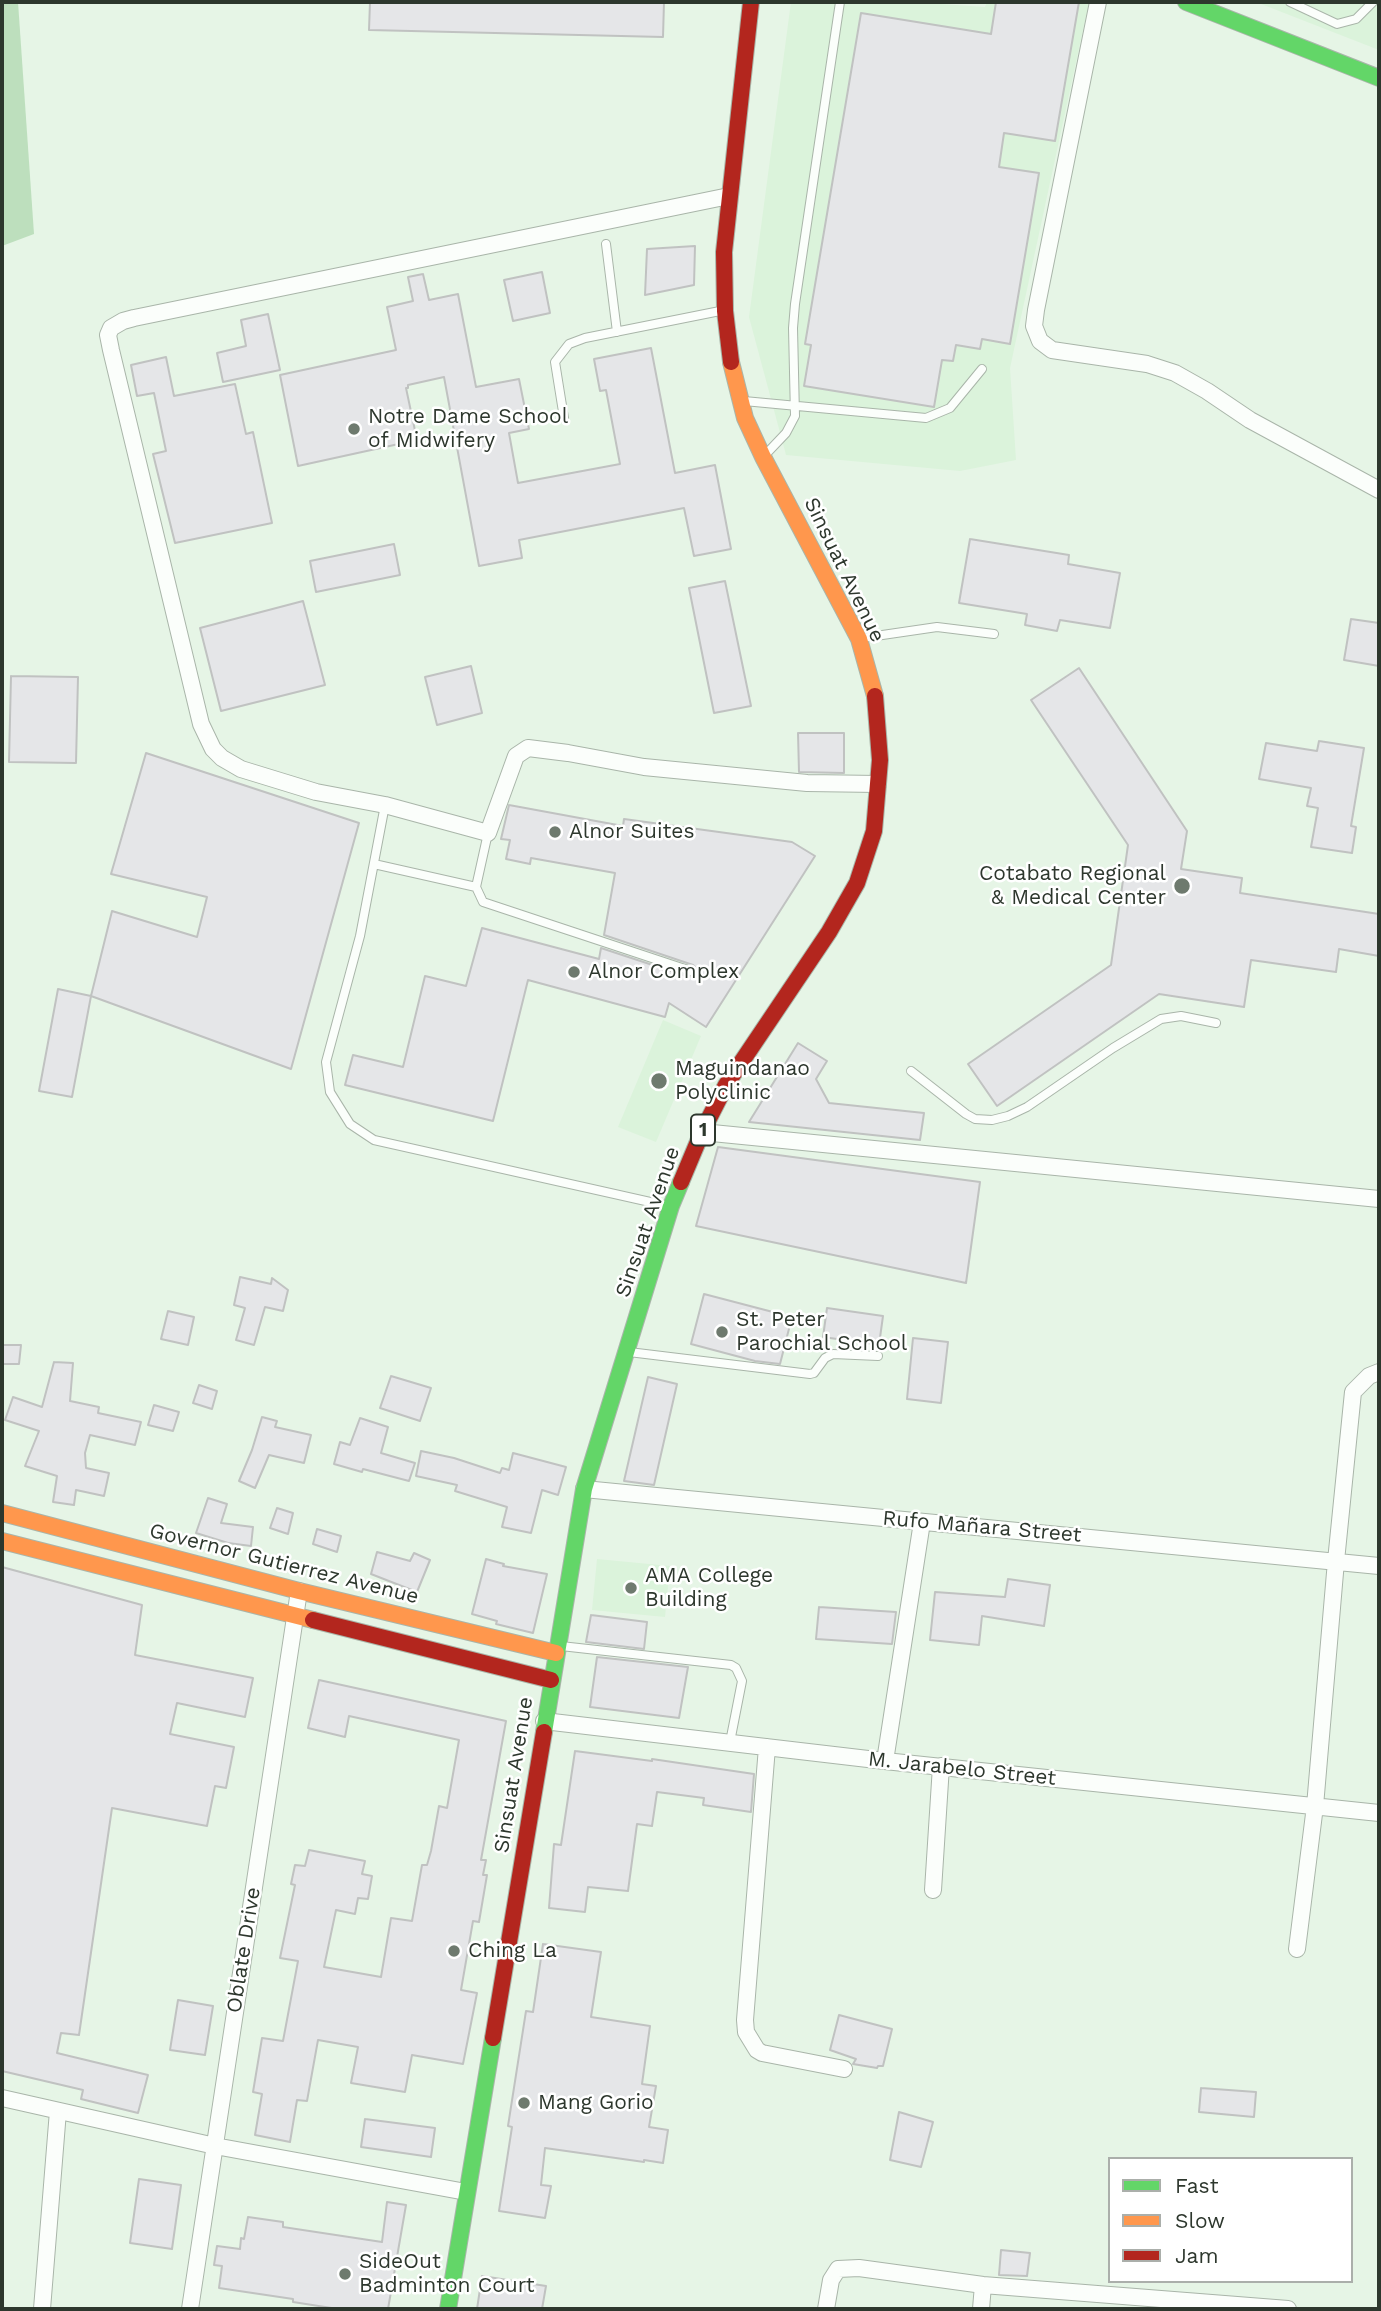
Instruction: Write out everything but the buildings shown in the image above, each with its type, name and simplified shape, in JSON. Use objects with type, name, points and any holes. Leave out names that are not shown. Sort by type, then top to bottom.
[{"type":"main road","name":"Sinsuat Avenue","points":[[448,2309],[584,1489],[671,1206],[702,1132],[726,1085],[830,932],[857,883],[874,831],[879,739],[875,693],[859,639],[763,457],[739,400],[728,346],[724,252],[751,2]]},
{"type":"main road","points":[[1186,2],[1379,78]]},
{"type":"main road","name":"Governor Gutierrez Avenue","points":[[2,1513],[299,1591],[557,1649]]},
{"type":"main road","points":[[2,1541],[551,1680]]},
{"type":"street","points":[[1098,2],[1036,310],[1034,326],[1040,341],[1052,350],[1147,364],[1175,373],[1250,420],[1379,490]]},
{"type":"street","points":[[730,196],[134,318],[111,328],[108,335],[111,350],[201,724],[207,739],[222,758],[241,769],[316,792],[385,805],[488,833],[516,756],[528,748],[568,752],[644,767],[807,783],[878,784]]},
{"type":"street","points":[[702,1132],[1379,1199]]},
{"type":"street","points":[[1297,1950],[1315,1806],[1353,1392],[1369,1376],[1379,1373]]},
{"type":"street","name":"Rufo Mañara Street","points":[[584,1489],[1379,1566]]},
{"type":"street","points":[[885,1761],[922,1522]]},
{"type":"street","name":"Oblate Drive","points":[[190,2309],[299,1591]]},
{"type":"street","name":"M. Jarabelo Street","points":[[544,1721],[1379,1814]]},
{"type":"street","points":[[767,1747],[746,2032],[757,2050],[762,2053],[844,2070]]},
{"type":"street","points":[[933,1890],[942,1766]]},
{"type":"street","points":[[2,2098],[215,2146],[466,2192]]},
{"type":"street","points":[[41,2309],[58,2110]]},
{"type":"street","points":[[826,2309],[831,2280],[838,2269],[859,2268],[1133,2303],[1288,2309]]},
{"type":"street","points":[[981,2309],[983,2285]]},
{"type":"lane","points":[[763,457],[792,424],[796,404],[793,328],[795,304],[840,2]]},
{"type":"lane","points":[[1290,2],[1337,24],[1356,19],[1366,12],[1373,2]]},
{"type":"lane","points":[[606,244],[617,332]]},
{"type":"lane","points":[[564,418],[555,362],[575,341],[725,311]]},
{"type":"lane","points":[[739,400],[926,418],[950,408],[982,369]]},
{"type":"lane","points":[[859,639],[937,627],[995,634]]},
{"type":"lane","points":[[385,805],[360,936],[327,1062],[330,1093],[350,1124],[374,1140],[671,1206]]},
{"type":"lane","points":[[488,833],[476,887],[476,892],[483,902],[691,971]]},
{"type":"lane","points":[[374,864],[476,887]]},
{"type":"lane","points":[[911,1071],[966,1114],[975,1119],[992,1120],[1027,1107],[1113,1048],[1161,1019],[1181,1016],[1216,1023]]},
{"type":"lane","points":[[626,1352],[810,1374],[814,1373],[824,1358],[833,1354],[878,1356]]},
{"type":"lane","points":[[557,1649],[731,1665],[736,1668],[742,1681],[730,1742]]},
{"type":"shaded area","points":[[2,2],[18,2],[34,234],[2,246]]},
{"type":"shaded area","points":[[791,2],[912,2],[985,7],[987,2],[1089,2],[1010,368],[1016,460],[960,471],[786,455],[749,317]]},
{"type":"shaded area","points":[[1256,2],[1379,2],[1379,50]]},
{"type":"shaded area","name":"Maguindanao Polyclinic","points":[[663,1020],[701,1036],[656,1142],[618,1127]]},
{"type":"shaded area","name":"AMA College Building","points":[[597,1559],[670,1566],[665,1617],[592,1610]]},
{"type":"traffic: fast","points":[[1186,2],[1379,78]]},
{"type":"traffic: fast","points":[[544,1732],[584,1489],[671,1206],[681,1182]]},
{"type":"traffic: fast","points":[[448,2309],[493,2038]]},
{"type":"traffic: slow","points":[[731,362],[745,418],[859,639],[875,696]]},
{"type":"traffic: slow","points":[[2,1513],[299,1591],[556,1653]]},
{"type":"traffic: slow","points":[[2,1541],[313,1620]]},
{"type":"traffic: jam","points":[[731,362],[725,311],[724,252],[751,2]]},
{"type":"traffic: jam","points":[[681,1182],[726,1085],[829,932],[857,883],[874,831],[880,760],[875,696]]},
{"type":"traffic: jam","points":[[313,1620],[551,1680]]},
{"type":"traffic: jam","points":[[493,2038],[544,1732]]},
{"type":"place","name":"Notre Dame School of Midwifery","points":[[354,429]]},
{"type":"place","name":"Alnor Suites","points":[[555,832]]},
{"type":"place","name":"Cotabato Regional & Medical Center","points":[[1182,886]]},
{"type":"place","name":"Alnor Complex","points":[[574,972]]},
{"type":"place","name":"Maguindanao Polyclinic","points":[[659,1081]]},
{"type":"place","name":"St. Peter Parochial School","points":[[722,1332]]},
{"type":"place","name":"AMA College Building","points":[[631,1588]]},
{"type":"place","name":"Ching La","points":[[454,1951]]},
{"type":"place","name":"Mang Gorio","points":[[524,2103]]},
{"type":"place","name":"SideOut Badminton Court","points":[[345,2274]]}]
